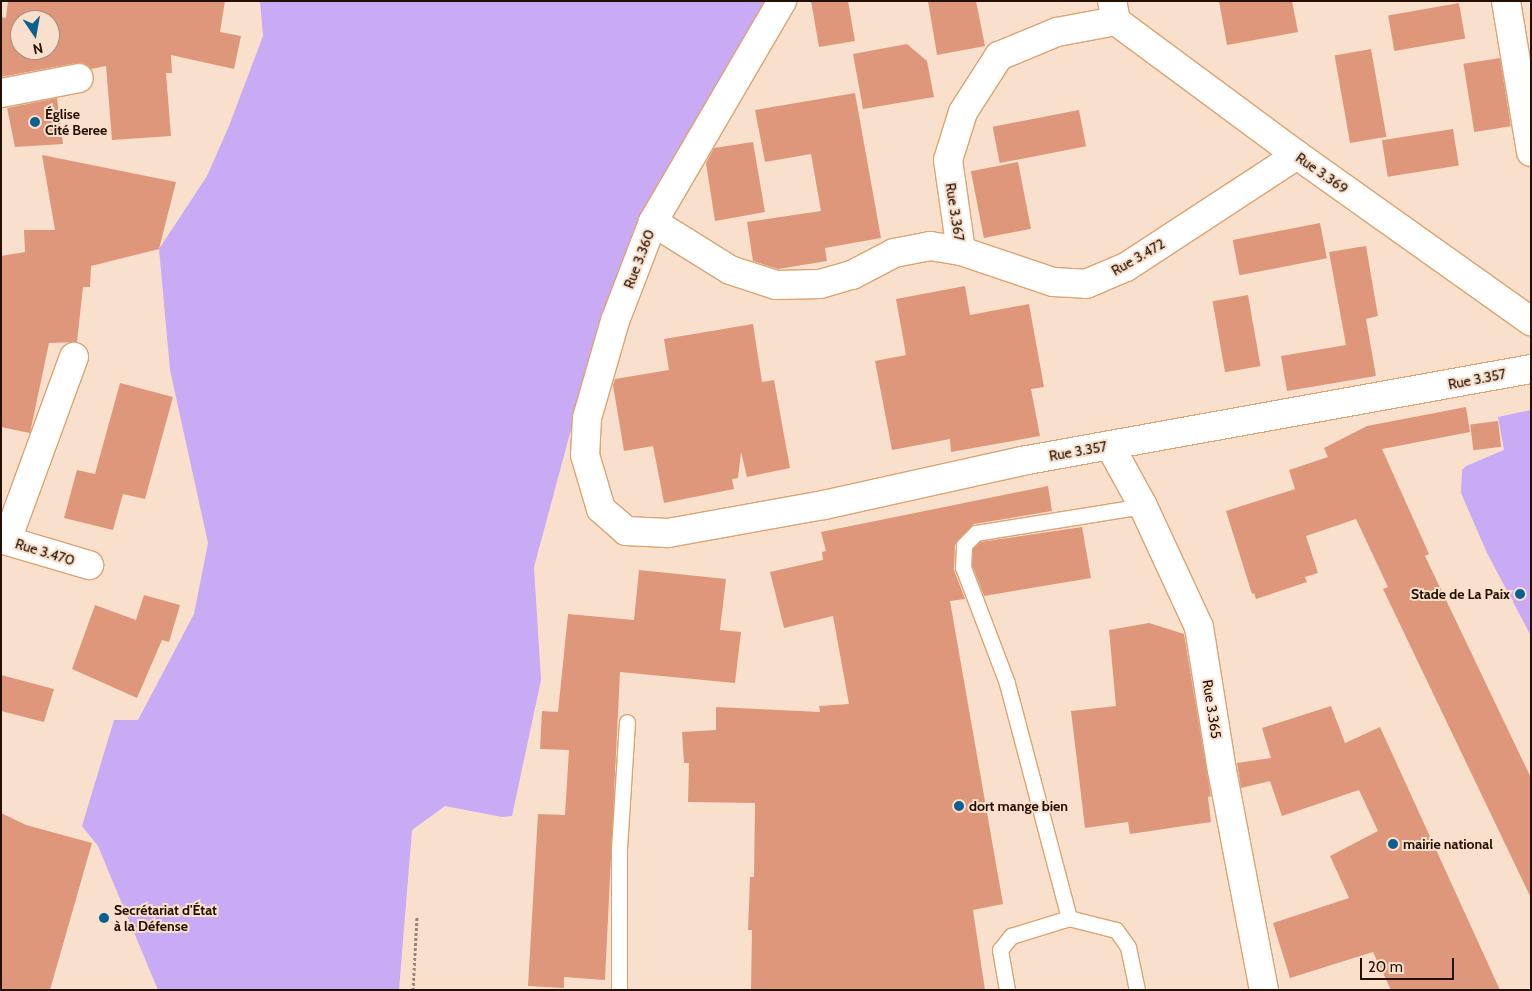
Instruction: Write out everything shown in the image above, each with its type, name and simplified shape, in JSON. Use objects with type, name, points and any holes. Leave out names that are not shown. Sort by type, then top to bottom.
[{"type":"street","name":"Rue 3.360","points":[[626,531],[602,509],[585,455],[587,418],[615,321],[653,222],[782,1]]},
{"type":"street","points":[[1506,1],[1531,152]]},
{"type":"street","name":"Rue 3.367","points":[[653,222],[730,270],[776,284],[820,284],[852,275],[894,253],[930,246],[961,251],[948,160],[963,112],[1000,56],[1114,11]]},
{"type":"street","name":"Rue 3.369","points":[[1114,11],[1297,155],[1531,321]]},
{"type":"street","points":[[1,93],[79,78]]},
{"type":"street","name":"Rue 3.472","points":[[961,251],[1053,282],[1086,284],[1126,267],[1297,155]]},
{"type":"street","points":[[4,540],[74,357]]},
{"type":"street","name":"Rue 3.357","points":[[626,531],[668,533],[912,488],[1022,461],[1531,369]]},
{"type":"street","name":"Rue 3.365","points":[[1110,446],[1143,506],[1199,627],[1222,770],[1264,990]]},
{"type":"street","name":"Rue 3.470","points":[[4,540],[89,565]]},
{"type":"lane","points":[[1068,918],[1007,683],[963,567],[964,545],[976,533],[1143,506]]},
{"type":"lane","points":[[619,990],[619,849],[627,722]]},
{"type":"lane","points":[[1007,990],[1000,950],[1011,936],[1068,918],[1116,930],[1128,947],[1137,990]]},
{"type":"path","points":[[413,990],[417,916]]},
{"type":"shaded area","points":[[260,1],[774,1],[624,257],[569,437],[534,567],[541,680],[512,816],[502,817],[445,806],[412,830],[399,990],[158,990],[98,846],[82,826],[114,720],[138,720],[194,614],[208,543],[170,370],[159,249],[207,176],[229,126],[263,36]]},
{"type":"shaded area","points":[[1531,410],[1531,636],[1487,553],[1461,493],[1462,470],[1466,466],[1504,450],[1498,417]]},
{"type":"building","points":[[8,1],[225,1],[220,32],[241,36],[234,69],[171,55],[172,73],[166,73],[171,136],[112,140],[106,66],[91,69],[76,63],[1,77],[1,17],[6,18]]},
{"type":"building","points":[[811,1],[848,1],[855,41],[819,47]]},
{"type":"building","points":[[928,1],[976,1],[985,46],[937,55]]},
{"type":"building","points":[[1219,1],[1292,1],[1298,32],[1227,45]]},
{"type":"building","points":[[1459,3],[1465,38],[1394,51],[1388,16]]},
{"type":"building","points":[[907,44],[927,61],[934,97],[863,109],[853,54]]},
{"type":"building","points":[[1371,49],[1386,137],[1350,143],[1335,55]]},
{"type":"building","points":[[1500,58],[1511,126],[1474,132],[1463,64]]},
{"type":"building","points":[[855,93],[881,238],[825,248],[827,261],[778,269],[753,261],[747,222],[821,211],[811,154],[765,162],[755,110]]},
{"type":"building","name":"Église Cité Beree","points":[[57,98],[63,144],[15,147],[7,108]]},
{"type":"building","points":[[1079,110],[1086,146],[1000,163],[993,127]]},
{"type":"building","points":[[1453,129],[1459,166],[1388,177],[1382,140]]},
{"type":"building","points":[[753,142],[765,212],[715,221],[706,163],[714,148]]},
{"type":"building","points":[[42,155],[176,182],[159,249],[91,266],[90,287],[83,287],[77,342],[49,343],[30,433],[1,427],[1,256],[25,252],[24,230],[55,230]]},
{"type":"building","points":[[1018,162],[1031,229],[984,238],[971,171]]},
{"type":"building","points":[[1320,223],[1327,258],[1240,275],[1233,240]]},
{"type":"building","points":[[1366,246],[1378,316],[1366,319],[1376,376],[1287,391],[1281,356],[1346,345],[1329,252]]},
{"type":"building","points":[[965,286],[970,315],[1029,304],[1044,387],[1031,389],[1040,436],[951,452],[950,439],[892,450],[875,361],[906,355],[896,299]]},
{"type":"building","points":[[1248,295],[1261,366],[1225,372],[1213,301]]},
{"type":"building","points":[[753,324],[762,382],[774,380],[790,468],[747,477],[741,452],[738,478],[732,479],[734,489],[664,503],[653,446],[624,451],[613,385],[615,379],[669,370],[664,339]]},
{"type":"building","points":[[120,383],[173,397],[145,499],[123,494],[113,530],[64,518],[77,470],[95,474]]},
{"type":"building","points":[[1466,407],[1470,432],[1382,449],[1429,554],[1425,556],[1531,778],[1531,898],[1383,589],[1388,587],[1356,519],[1306,536],[1318,573],[1305,577],[1307,582],[1256,599],[1254,593],[1252,594],[1226,511],[1295,489],[1289,470],[1328,457],[1324,448],[1367,426]]},
{"type":"building","points":[[1498,421],[1501,447],[1473,450],[1470,424]]},
{"type":"building","points":[[1048,486],[1052,511],[974,524],[955,545],[954,570],[965,599],[950,601],[1003,904],[973,910],[985,990],[751,990],[752,930],[748,930],[750,877],[754,877],[755,803],[688,802],[689,763],[684,763],[682,732],[716,730],[716,707],[820,712],[819,706],[849,704],[833,616],[784,628],[770,572],[823,560],[822,552],[826,551],[821,532]]},
{"type":"building","points":[[1082,527],[1091,578],[984,596],[972,565],[973,549],[980,542]]},
{"type":"building","points":[[639,570],[726,579],[720,630],[741,632],[735,683],[620,672],[605,980],[564,977],[564,988],[528,986],[538,814],[565,815],[569,750],[540,749],[542,711],[558,712],[568,614],[634,620]]},
{"type":"building","points":[[144,595],[180,605],[169,642],[162,640],[137,698],[72,669],[95,605],[136,620]]},
{"type":"building","points":[[1149,623],[1184,634],[1211,796],[1208,797],[1211,822],[1130,834],[1128,822],[1085,828],[1071,711],[1116,706],[1109,630]]},
{"type":"building","points":[[1,675],[54,689],[44,722],[1,711]]},
{"type":"building","name":"mairie national","points":[[1331,706],[1345,743],[1380,727],[1500,990],[1391,990],[1373,952],[1290,978],[1273,923],[1349,898],[1330,856],[1378,831],[1359,790],[1282,816],[1270,781],[1241,788],[1237,763],[1271,758],[1262,728]]},
{"type":"building","points":[[1,813],[26,825],[92,843],[50,990],[1,990]]},
{"type":"place","name":"Église Cité Beree","points":[[35,122]]},
{"type":"place","name":"Stade de La Paix","points":[[1520,594]]},
{"type":"place","name":"dort mange bien","points":[[959,806]]},
{"type":"place","name":"mairie national","points":[[1393,844]]},
{"type":"place","name":"Secrétariat d'État à la Défense","points":[[104,918]]}]
